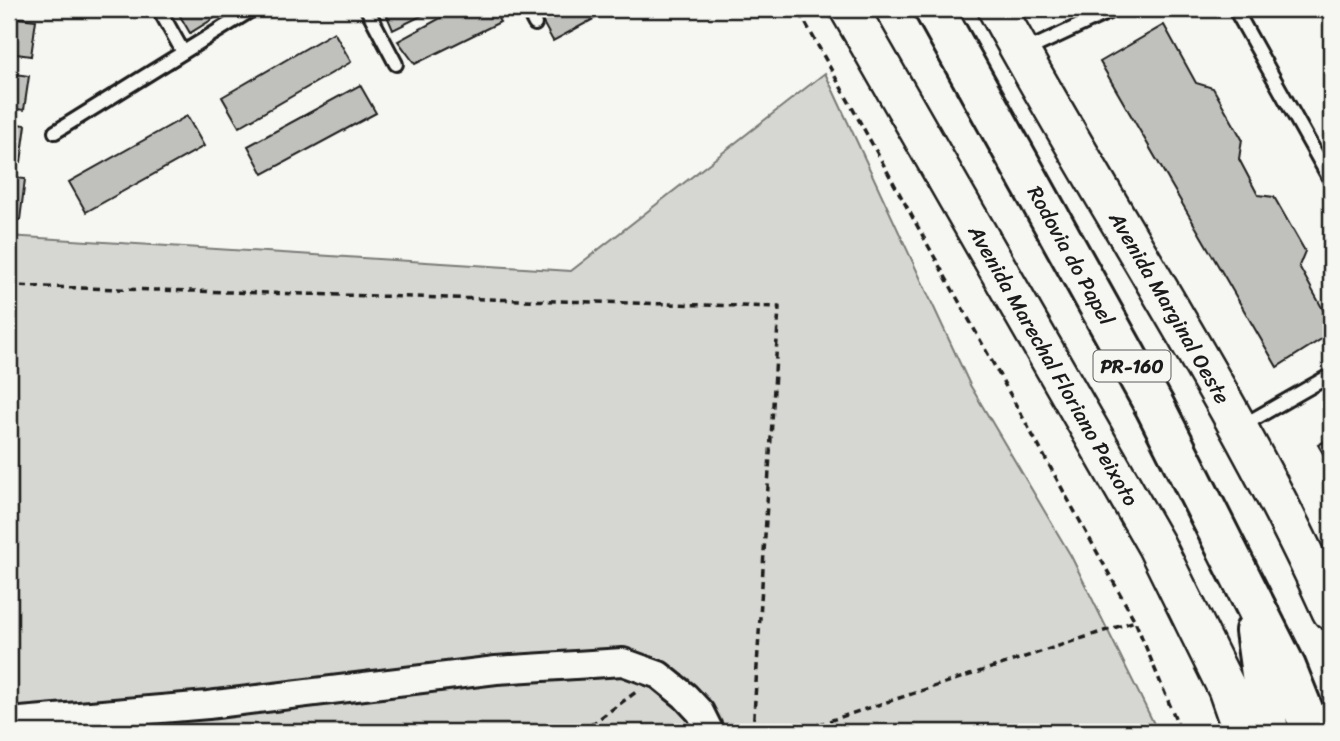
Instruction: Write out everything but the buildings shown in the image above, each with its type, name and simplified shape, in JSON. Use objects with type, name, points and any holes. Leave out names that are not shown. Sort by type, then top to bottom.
[{"type":"main road","name":"Avenida Marechal Floriano Peixoto","points":[[849,9],[1156,545],[1227,689],[1242,732]]},
{"type":"main road","name":"Rodovia do Papel","points":[[934,9],[1155,407],[1286,667],[1312,732]]},
{"type":"main road","name":"Avenida Marginal Oeste","points":[[997,9],[1238,428],[1301,543],[1331,611]]},
{"type":"main road","points":[[1249,594],[1269,732]]},
{"type":"street","points":[[9,722],[208,705],[496,670],[623,662],[659,675],[700,712],[710,732]]},
{"type":"lane","points":[[159,9],[183,52]]},
{"type":"lane","points":[[55,132],[253,9]]},
{"type":"lane","points":[[367,9],[396,64]]},
{"type":"lane","points":[[527,9],[536,24]]},
{"type":"lane","points":[[1021,54],[1115,9]]},
{"type":"lane","points":[[1235,9],[1331,181]]},
{"type":"lane","points":[[1238,428],[1331,375]]},
{"type":"path","points":[[800,13],[1135,621],[1181,732]]},
{"type":"path","points":[[9,286],[779,307],[753,732]]},
{"type":"path","points":[[795,732],[1135,621]]},
{"type":"path","points":[[581,732],[659,675]]},
{"type":"shaded area","points":[[825,73],[970,385],[1071,556],[1158,732],[9,732],[9,236],[571,271]]}]
